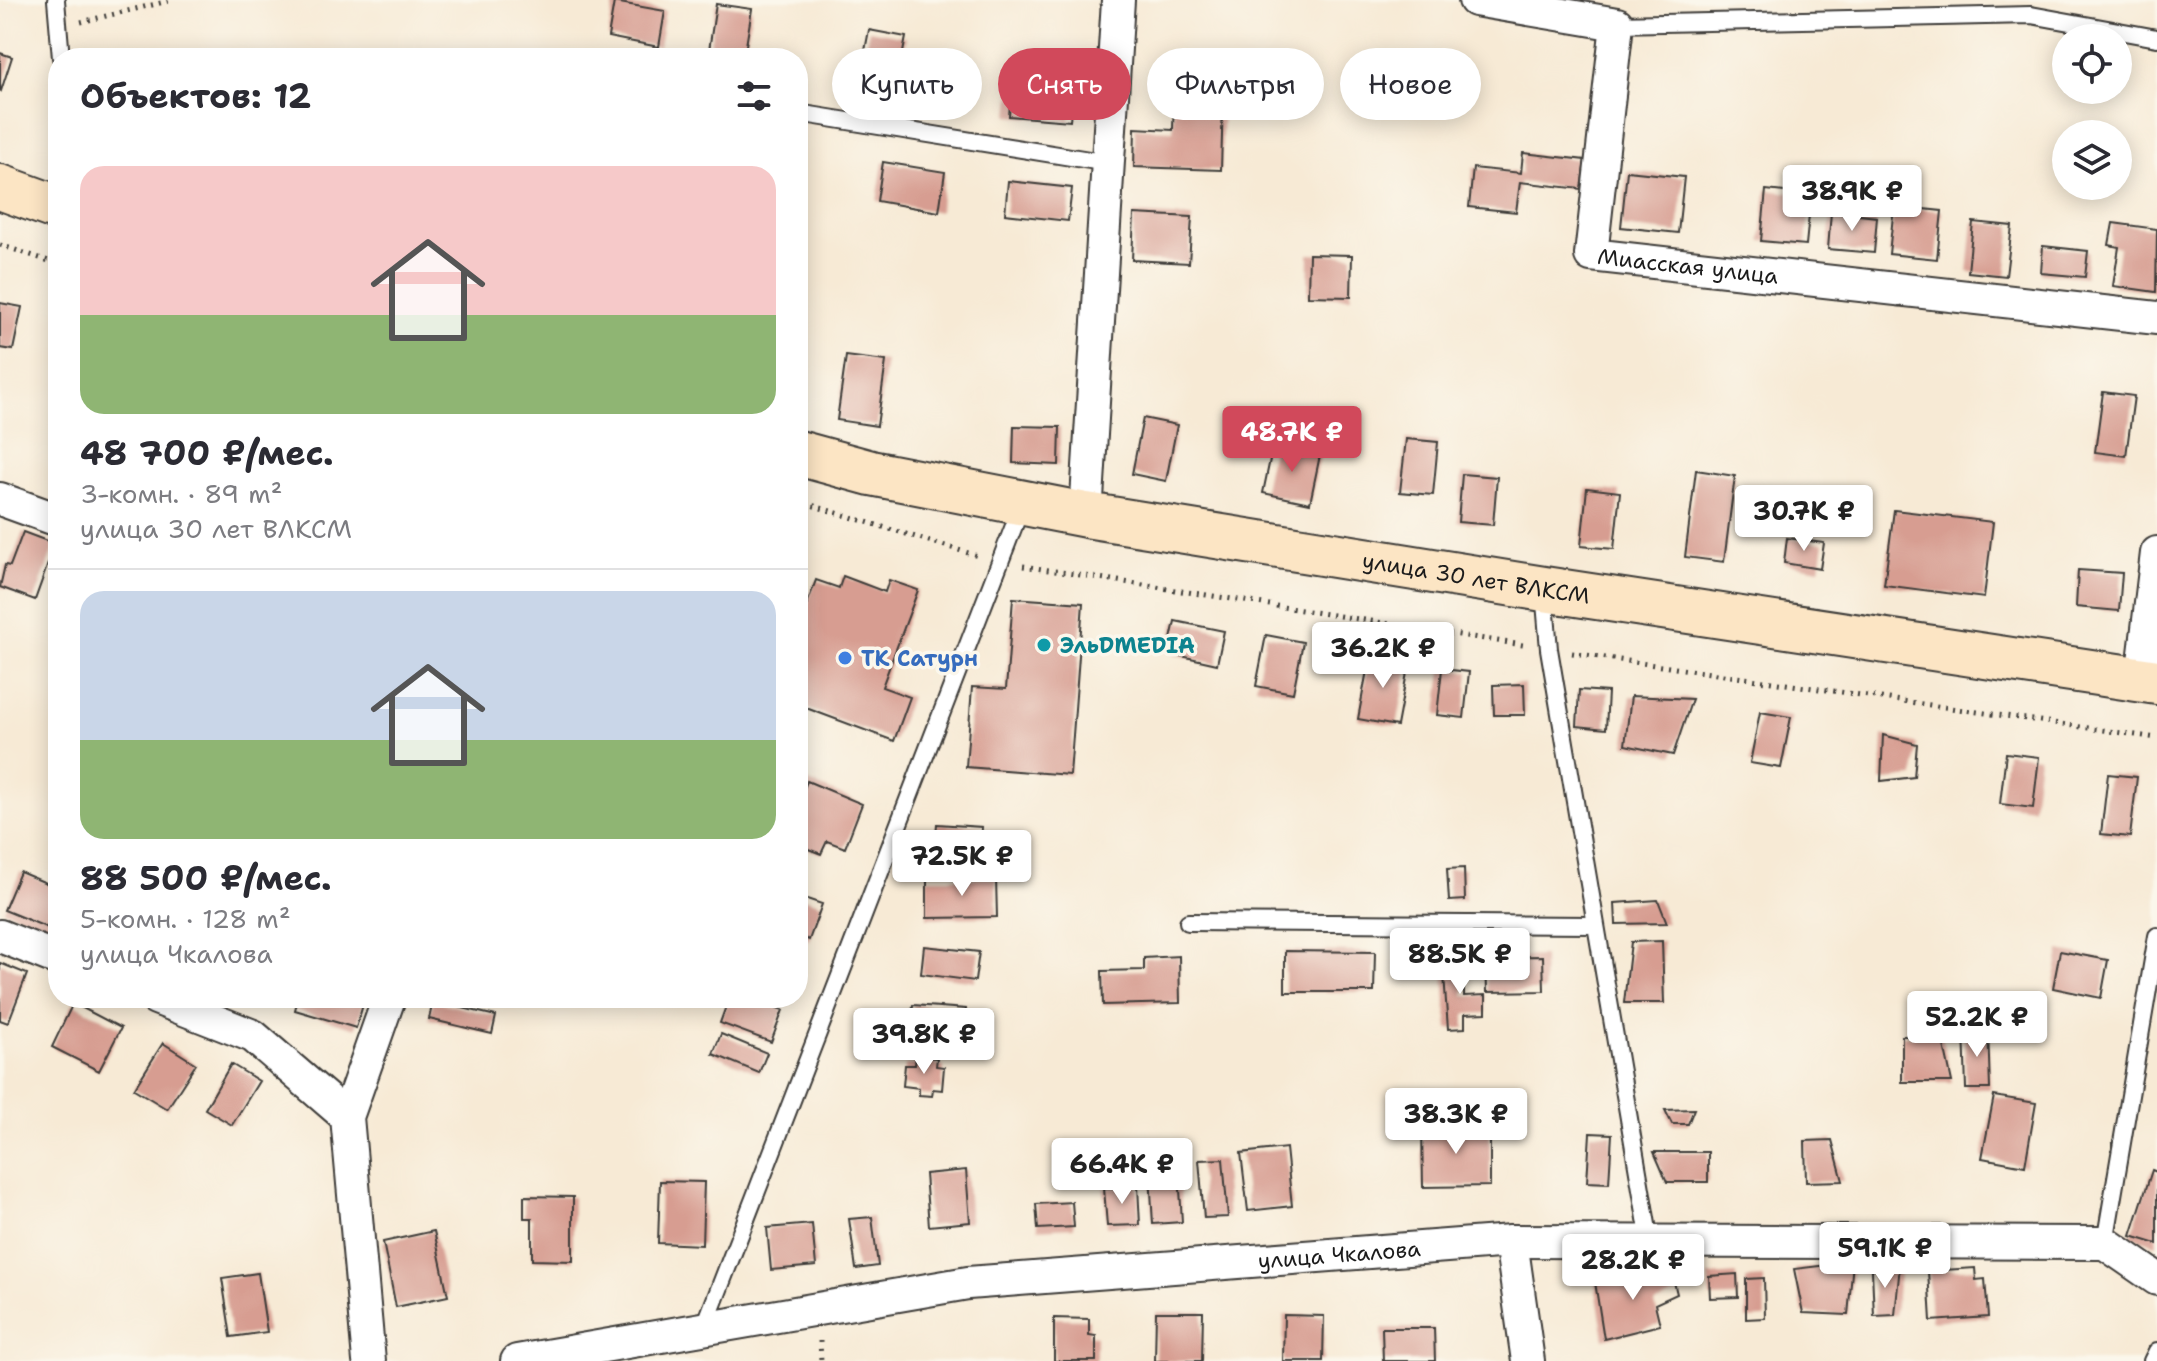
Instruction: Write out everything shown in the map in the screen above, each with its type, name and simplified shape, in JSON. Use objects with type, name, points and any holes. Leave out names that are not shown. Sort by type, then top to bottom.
[{"type":"main road","points":[[0,187],[48,204]]},
{"type":"main road","name":"улица 30 лет ВЛКСМ","points":[[808,456],[871,473],[1086,515],[1544,589],[2150,681]]},
{"type":"street","points":[[1086,515],[1118,0]]},
{"type":"street","points":[[1475,0],[1617,24]]},
{"type":"street","name":"Миасская улица","points":[[1617,24],[1591,255],[2157,318]]},
{"type":"street","points":[[0,499],[48,516]]},
{"type":"street","points":[[2150,681],[2157,553]]},
{"type":"street","points":[[0,936],[48,955]]},
{"type":"street","points":[[182,1008],[253,1036],[347,1117]]},
{"type":"street","points":[[369,1361],[347,1117],[385,1008]]},
{"type":"street","points":[[1511,1241],[1528,1361]]},
{"type":"street","name":"улица Чкалова","points":[[517,1361],[968,1283],[1511,1241],[2105,1243]]},
{"type":"street","points":[[2105,1243],[2157,1279]]},
{"type":"lane","points":[[56,0],[60,48]]},
{"type":"lane","points":[[1617,24],[2031,15],[2157,38]]},
{"type":"lane","points":[[808,115],[1108,163]]},
{"type":"lane","points":[[704,1328],[1023,502]]},
{"type":"lane","points":[[1544,589],[1549,649],[1650,1242]]},
{"type":"lane","points":[[1188,922],[1596,925]]},
{"type":"lane","points":[[2105,1243],[2157,936]]},
{"type":"lane","points":[[2152,1361],[2157,1351]]},
{"type":"path","points":[[58,27],[173,0]]},
{"type":"path","points":[[0,245],[48,261]]},
{"type":"path","points":[[808,504],[1000,563],[1549,649],[2157,738]]},
{"type":"building","points":[[614,2],[665,11],[659,47],[608,37]]},
{"type":"building","points":[[716,4],[752,9],[746,48],[709,48]]},
{"type":"building","points":[[869,30],[906,37],[904,48],[866,48]]},
{"type":"building","points":[[0,53],[12,57],[1,91],[0,90]]},
{"type":"building","points":[[1173,120],[1222,120],[1221,170],[1134,167],[1135,128],[1173,130]]},
{"type":"building","points":[[1523,153],[1585,160],[1581,189],[1520,182],[1516,212],[1469,207],[1473,168],[1521,173]]},
{"type":"building","points":[[883,162],[945,172],[939,212],[877,201]]},
{"type":"building","points":[[1627,171],[1684,177],[1678,233],[1621,227]]},
{"type":"building","points":[[1008,181],[1072,188],[1068,221],[1005,214]]},
{"type":"building","points":[[1766,190],[1811,195],[1806,245],[1761,241]]},
{"type":"building","points":[[1894,206],[1942,211],[1937,259],[1889,254]]},
{"type":"building","points":[[1831,212],[1877,217],[1874,253],[1828,249]]},
{"type":"building","points":[[1134,214],[1192,217],[1189,263],[1132,260]]},
{"type":"building","points":[[1973,222],[2012,226],[2006,276],[1968,272]]},
{"type":"building","points":[[2113,223],[2157,229],[2156,292],[2113,286],[2119,247],[2109,245]]},
{"type":"building","points":[[2043,246],[2088,251],[2085,277],[2041,273]]},
{"type":"building","points":[[1309,254],[1352,255],[1351,297],[1308,296]]},
{"type":"building","points":[[0,303],[22,307],[13,350],[0,348]]},
{"type":"building","points":[[846,356],[886,361],[877,426],[837,420]]},
{"type":"building","points":[[2103,392],[2134,396],[2126,456],[2095,452]]},
{"type":"building","points":[[1143,418],[1177,425],[1166,481],[1132,474]]},
{"type":"building","points":[[1014,426],[1060,427],[1059,465],[1013,463]]},
{"type":"building","points":[[1406,439],[1438,442],[1433,495],[1400,492]]},
{"type":"building","points":[[1273,445],[1320,455],[1310,503],[1263,493]]},
{"type":"building","points":[[1696,470],[1735,476],[1724,562],[1685,557]]},
{"type":"building","points":[[1462,474],[1497,477],[1493,525],[1458,522]]},
{"type":"building","points":[[1587,488],[1620,492],[1614,549],[1581,546]]},
{"type":"building","points":[[1894,510],[1993,522],[1984,598],[1884,585]]},
{"type":"building","points":[[23,532],[48,541],[48,564],[35,600],[0,587],[5,565],[10,566]]},
{"type":"building","points":[[1787,538],[1824,543],[1820,569],[1784,563]]},
{"type":"building","points":[[2078,570],[2122,573],[2119,611],[2076,607]]},
{"type":"building","name":"ТК Сатурн","points":[[843,576],[885,592],[889,580],[918,590],[882,687],[910,697],[894,741],[808,709],[808,602],[816,580],[839,588]]},
{"type":"building","name":"ЭльDMEDIA","points":[[1013,598],[1083,603],[1070,775],[966,767],[972,687],[1006,689]]},
{"type":"building","points":[[1175,621],[1224,631],[1217,664],[1168,653]]},
{"type":"building","points":[[1266,635],[1303,642],[1293,693],[1256,686]]},
{"type":"building","points":[[1370,654],[1409,662],[1397,726],[1358,719]]},
{"type":"building","points":[[1442,669],[1469,672],[1464,718],[1437,715]]},
{"type":"building","points":[[1524,684],[1525,715],[1494,715],[1493,685]]},
{"type":"building","points":[[1579,690],[1608,692],[1606,729],[1577,726]]},
{"type":"building","points":[[1631,696],[1692,699],[1673,755],[1625,745]]},
{"type":"building","points":[[1760,712],[1791,717],[1781,768],[1750,763]]},
{"type":"building","points":[[1883,735],[1917,744],[1914,777],[1881,781]]},
{"type":"building","points":[[2006,753],[2039,757],[2033,808],[2000,804]]},
{"type":"building","points":[[2108,774],[2137,777],[2130,837],[2101,834]]},
{"type":"building","points":[[808,781],[862,804],[845,848],[827,841],[821,854],[808,849]]},
{"type":"building","points":[[937,824],[982,827],[979,863],[934,860]]},
{"type":"building","points":[[1464,868],[1465,900],[1449,901],[1447,869]]},
{"type":"building","points":[[20,872],[48,884],[48,928],[4,910]]},
{"type":"building","points":[[927,878],[996,878],[997,917],[927,918]]},
{"type":"building","points":[[808,899],[822,904],[808,940]]},
{"type":"building","points":[[1658,900],[1667,923],[1616,924],[1615,903]]},
{"type":"building","points":[[1662,941],[1664,1003],[1624,1003],[1631,942]]},
{"type":"building","points":[[924,946],[979,952],[975,981],[921,974]]},
{"type":"building","points":[[1424,948],[1425,978],[1402,979],[1401,949]]},
{"type":"building","points":[[1285,951],[1375,952],[1374,992],[1285,992]]},
{"type":"building","points":[[2060,951],[2108,960],[2101,998],[2053,988]]},
{"type":"building","points":[[1179,956],[1180,1003],[1103,1005],[1102,971],[1144,970],[1144,958]]},
{"type":"building","points":[[1543,956],[1544,991],[1487,992],[1486,957]]},
{"type":"building","points":[[1443,961],[1464,961],[1464,996],[1486,995],[1486,1013],[1465,1014],[1465,1028],[1448,1029]]},
{"type":"building","points":[[0,963],[27,974],[8,1023],[0,1020]]},
{"type":"building","points":[[913,1005],[966,1009],[963,1055],[937,1053],[937,1046],[910,1044]]},
{"type":"building","points":[[71,1008],[83,1008],[121,1028],[99,1071],[52,1047]]},
{"type":"building","points":[[296,1008],[362,1008],[356,1028]]},
{"type":"building","points":[[431,1008],[462,1008],[496,1016],[492,1034],[429,1019]]},
{"type":"building","points":[[725,1008],[783,1010],[771,1042],[720,1023]]},
{"type":"building","points":[[1988,1028],[1990,1089],[1966,1089],[1964,1029]]},
{"type":"building","points":[[721,1034],[767,1053],[759,1073],[713,1054]]},
{"type":"building","points":[[1902,1036],[1942,1036],[1952,1082],[1902,1082]]},
{"type":"building","points":[[163,1043],[196,1064],[167,1109],[134,1089]]},
{"type":"building","points":[[916,1056],[937,1058],[936,1066],[944,1067],[942,1090],[933,1089],[932,1096],[919,1095],[919,1088],[903,1086],[905,1065],[915,1065]]},
{"type":"building","points":[[231,1064],[259,1081],[232,1125],[205,1109]]},
{"type":"building","points":[[1994,1096],[2036,1103],[2025,1166],[1982,1158]]},
{"type":"building","points":[[1694,1109],[1688,1124],[1672,1124],[1665,1110]]},
{"type":"building","points":[[1490,1124],[1490,1186],[1423,1187],[1422,1126]]},
{"type":"building","points":[[1590,1133],[1612,1134],[1609,1183],[1587,1182]]},
{"type":"building","points":[[1832,1140],[1843,1181],[1806,1182],[1805,1141]]},
{"type":"building","points":[[1286,1148],[1292,1206],[1248,1211],[1241,1153]]},
{"type":"building","points":[[1654,1152],[1708,1152],[1708,1182],[1667,1182]]},
{"type":"building","points":[[1223,1159],[1228,1217],[1204,1218],[1199,1160]]},
{"type":"building","points":[[966,1170],[970,1222],[929,1226],[925,1174]]},
{"type":"building","points":[[2152,1170],[2157,1172],[2157,1244],[2131,1236]]},
{"type":"building","points":[[1179,1173],[1182,1222],[1153,1224],[1150,1174]]},
{"type":"building","points":[[660,1181],[704,1182],[702,1245],[658,1243]]},
{"type":"building","points":[[1138,1186],[1140,1225],[1107,1226],[1104,1188]]},
{"type":"building","points":[[524,1196],[573,1197],[573,1261],[532,1260],[532,1218],[524,1218]]},
{"type":"building","points":[[1072,1202],[1074,1227],[1038,1229],[1036,1204]]},
{"type":"building","points":[[872,1217],[878,1266],[856,1269],[849,1219]]},
{"type":"building","points":[[812,1224],[816,1266],[771,1270],[767,1228]]},
{"type":"building","points":[[434,1231],[448,1296],[396,1307],[383,1242]]},
{"type":"building","points":[[1853,1262],[1848,1315],[1803,1313],[1794,1269]]},
{"type":"building","points":[[1900,1265],[1895,1315],[1874,1316],[1872,1270]]},
{"type":"building","points":[[1975,1268],[1976,1280],[1985,1279],[1988,1317],[1931,1321],[1928,1271]]},
{"type":"building","points":[[1671,1270],[1677,1294],[1655,1304],[1660,1325],[1604,1339],[1595,1282]]},
{"type":"building","points":[[258,1273],[267,1332],[231,1337],[222,1278]]},
{"type":"building","points":[[1737,1274],[1738,1297],[1710,1298],[1709,1276]]},
{"type":"building","points":[[1764,1278],[1765,1318],[1746,1319],[1746,1279]]},
{"type":"building","points":[[1156,1312],[1203,1312],[1202,1361],[1155,1361]]},
{"type":"building","points":[[1284,1315],[1324,1316],[1323,1361],[1283,1361]]},
{"type":"building","points":[[1054,1318],[1089,1319],[1089,1335],[1096,1336],[1096,1361],[1054,1361]]},
{"type":"building","points":[[1382,1328],[1434,1328],[1435,1361],[1383,1361]]},
{"type":"place","name":"ЭльDMEDIA","points":[[1044,645]]},
{"type":"place","name":"ТК Сатурн","points":[[845,658]]}]
